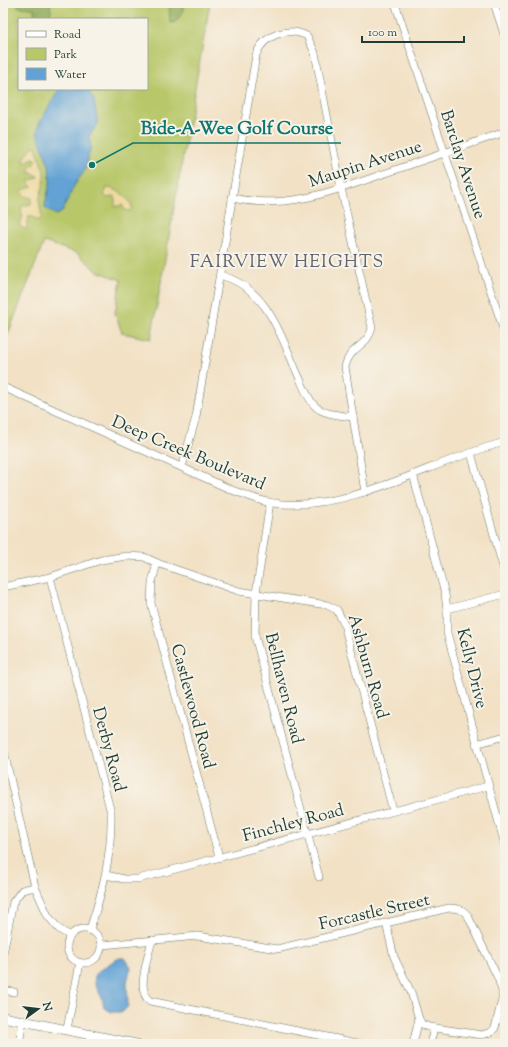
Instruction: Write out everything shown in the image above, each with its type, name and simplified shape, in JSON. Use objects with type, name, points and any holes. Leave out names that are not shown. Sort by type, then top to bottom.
[{"type":"main road","points":[[3,1017],[67,1030],[98,1040],[136,1044]]},
{"type":"street","name":"Barclay Avenue","points":[[395,3],[505,334]]},
{"type":"street","points":[[494,3],[505,37]]},
{"type":"street","points":[[182,467],[196,416],[256,55],[262,43],[284,32],[301,33],[307,36],[312,44],[341,188],[372,328],[369,337],[352,352],[347,359],[346,376],[365,492]]},
{"type":"street","name":"Maupin Avenue","points":[[232,198],[250,202],[284,202],[319,196],[505,132]]},
{"type":"street","points":[[220,275],[235,279],[241,283],[269,312],[305,389],[315,406],[327,413],[353,418]]},
{"type":"street","name":"Deep Creek Boulevard","points":[[3,387],[232,490],[281,504],[329,501],[350,497],[505,442]]},
{"type":"street","points":[[471,453],[505,574]]},
{"type":"street","name":"Kelly Drive","points":[[413,474],[445,594],[447,609],[446,633],[505,845]]},
{"type":"street","name":"Bellhaven Road","points":[[270,502],[256,593],[255,636],[319,877]]},
{"type":"street","name":"Ashburn Road","points":[[3,587],[50,577],[101,560],[127,556],[144,557],[157,563],[227,587],[327,604],[337,610],[344,624],[393,810]]},
{"type":"street","name":"Castlewood Road","points":[[157,563],[152,582],[151,604],[219,857]]},
{"type":"street","name":"Derby Road","points":[[50,577],[112,813],[112,836],[106,875],[90,929]]},
{"type":"street","points":[[447,609],[505,594]]},
{"type":"street","points":[[476,744],[505,736]]},
{"type":"street","points":[[3,747],[35,887],[48,916],[59,929],[70,936]]},
{"type":"street","name":"Finchley Road","points":[[106,875],[124,879],[138,879],[393,810],[488,786]]},
{"type":"street","points":[[3,954],[13,902],[22,890],[35,887]]},
{"type":"street","name":"Forcastle Street","points":[[102,945],[198,936],[277,949],[386,923],[458,908],[464,911],[468,916],[498,978],[502,991],[502,1000],[495,1028],[491,1032],[482,1035],[434,1028]]},
{"type":"street","points":[[386,923],[394,957],[412,992],[419,1019],[413,1044]]},
{"type":"street","points":[[79,929],[90,929],[98,935],[102,945],[101,950],[91,962],[80,962],[71,957],[68,952],[68,941],[70,936],[79,929]]},
{"type":"street","points":[[152,940],[143,987],[145,995],[150,1001],[362,1044]]},
{"type":"street","points":[[67,1030],[80,962]]},
{"type":"street","points":[[3,990],[14,992]]},
{"type":"street","points":[[419,1019],[426,1026],[434,1028],[430,1044]]},
{"type":"street","points":[[19,1044],[23,1021]]},
{"type":"green space","points":[[3,3],[210,3],[151,339],[122,333],[115,313],[121,280],[97,271],[77,253],[44,242],[3,347]]},
{"type":"green space","points":[[15,3],[50,3],[51,10],[49,18],[35,18],[34,8],[19,7]]},
{"type":"green space","points":[[169,3],[184,3],[182,14],[174,23],[170,22]]},
{"type":"sand","points":[[33,146],[36,147],[44,172],[44,183],[39,200],[42,219],[39,220],[29,216],[26,230],[19,225],[23,217],[21,212],[22,206],[31,204],[32,198],[24,196],[22,190],[32,187],[28,181],[38,178],[37,175],[29,172],[29,169],[34,164],[36,159],[33,158],[25,162],[23,160]]},
{"type":"sand","points":[[107,188],[111,188],[126,197],[131,204],[132,208],[130,211],[125,210],[122,205],[115,207],[115,196],[108,198],[104,195]]},
{"type":"water","points":[[58,90],[89,90],[94,100],[98,124],[89,136],[91,146],[85,170],[74,186],[62,212],[56,215],[45,208],[50,183],[49,166],[37,133],[39,124]]},
{"type":"water","points":[[120,958],[125,958],[131,967],[127,982],[128,1006],[123,1012],[112,1012],[104,1008],[94,979],[101,969]]},
{"type":"place","name":"Bide-A-Wee Golf Course","points":[[92,165]]},
{"type":"district","name":"FAIRVIEW HEIGHTS","points":[[287,261]]}]
